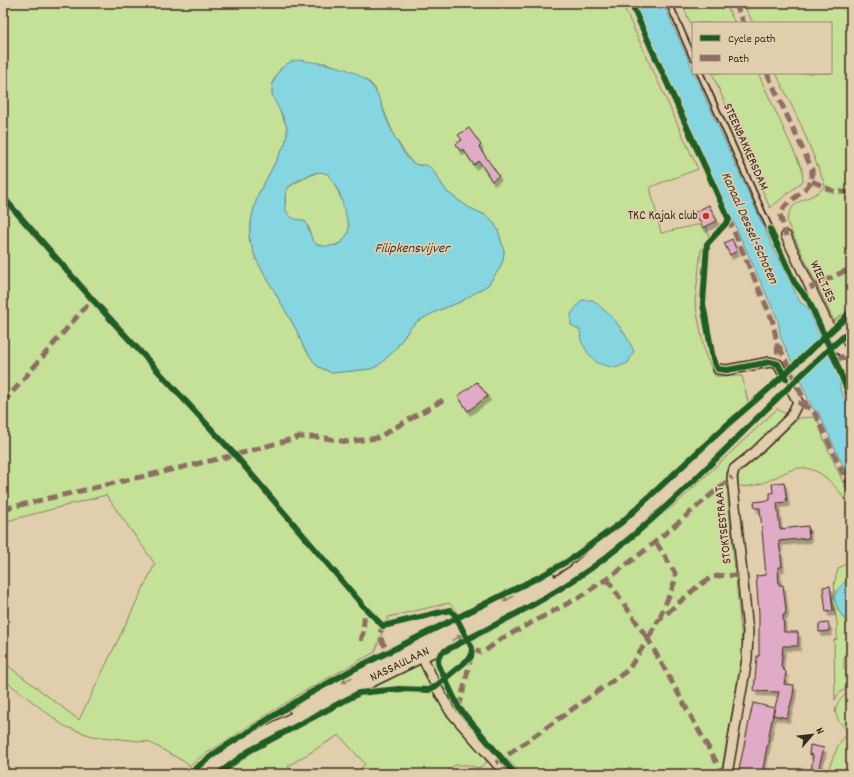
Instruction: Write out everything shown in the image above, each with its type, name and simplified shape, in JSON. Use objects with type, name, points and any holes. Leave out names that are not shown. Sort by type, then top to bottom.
[{"type":"main road","name":"NASSAULAAN","points":[[202,774],[240,747],[262,728],[355,675],[507,613],[575,572],[663,495],[848,323]]},
{"type":"street","name":"WIELTJES","points":[[786,236],[839,348],[845,354],[851,356]]},
{"type":"street","name":"STOKTSESTRAAT","points":[[718,369],[727,370],[770,362],[778,364],[798,402],[790,418],[754,453],[734,469],[732,477],[748,631],[747,660],[727,774]]},
{"type":"street","points":[[419,650],[450,711],[506,774]]},
{"type":"lane","points":[[668,3],[692,56]]},
{"type":"lane","name":"STEENBAKKERSDAM","points":[[700,74],[770,229]]},
{"type":"green space","points":[[3,3],[622,3],[698,169],[650,187],[661,233],[696,225],[706,225],[709,237],[701,250],[695,302],[705,354],[715,376],[742,376],[748,402],[624,516],[570,556],[533,577],[459,614],[449,603],[388,617],[375,652],[303,692],[199,758],[190,766],[149,742],[92,736],[64,726],[3,679],[3,662],[79,720],[155,564],[106,495],[3,522],[3,393],[7,389],[3,378]],"holes":[[[325,63],[338,67],[369,82],[375,88],[395,138],[410,160],[416,165],[422,165],[432,169],[447,192],[468,207],[492,220],[498,230],[504,251],[500,268],[488,285],[460,302],[437,311],[418,321],[411,327],[394,351],[379,365],[371,369],[332,373],[317,366],[303,346],[297,331],[256,259],[249,238],[252,216],[258,195],[285,144],[287,135],[287,127],[272,94],[273,81],[281,68]]]},
{"type":"green space","points":[[682,3],[725,3],[734,22],[692,22],[692,28]]},
{"type":"green space","points":[[743,3],[851,3],[851,307],[834,321],[787,222],[790,212],[796,204],[819,192],[825,185],[802,127],[776,74],[832,74],[832,22],[752,22]]},
{"type":"green space","points":[[712,74],[758,74],[802,169],[803,181],[770,208]]},
{"type":"green space","points":[[318,172],[322,172],[329,176],[340,195],[348,221],[349,228],[346,237],[343,241],[330,246],[320,246],[316,244],[310,234],[309,227],[290,217],[285,207],[286,192],[289,187]]},
{"type":"green space","points":[[777,409],[786,414],[754,449],[733,462],[727,472],[728,500],[743,651],[721,774],[521,774],[462,707],[460,726],[487,762],[479,768],[466,765],[455,765],[443,774],[356,774],[365,764],[339,735],[288,766],[294,774],[221,774],[270,741],[275,732],[471,635],[474,640],[586,576],[678,502]]},
{"type":"green space","points":[[817,417],[824,440],[851,500],[851,508],[830,481],[816,471],[808,468],[794,469],[764,483],[746,487],[738,485],[738,475],[799,418]]},
{"type":"green space","points":[[851,560],[851,580],[846,581],[837,608],[846,622],[851,624],[851,646],[845,654],[844,662],[844,668],[850,682],[844,690],[838,694],[835,700],[834,640],[837,639],[837,622],[832,598],[835,592],[834,584],[838,569]]},
{"type":"green space","points":[[851,691],[851,724],[846,729],[838,718],[836,708],[840,699]]},
{"type":"green space","points":[[843,738],[851,738],[851,774],[826,774],[838,746]]},
{"type":"water","name":"Kanaal Dessel-Schoten","points":[[634,3],[663,3],[692,68],[692,74],[694,74],[776,254],[800,302],[807,307],[840,379],[840,389],[851,413],[851,483],[819,413],[813,409],[781,338],[778,320]]},
{"type":"water","name":"Filipkensvijver","points":[[299,60],[335,66],[353,72],[368,82],[374,88],[392,132],[401,149],[410,161],[416,165],[427,165],[432,169],[447,192],[468,207],[492,220],[498,230],[504,251],[500,268],[488,285],[460,302],[437,311],[418,321],[411,327],[394,351],[379,365],[371,369],[332,373],[317,366],[303,346],[297,331],[256,259],[249,238],[252,216],[258,195],[285,144],[287,135],[285,121],[275,102],[272,89],[278,73],[282,68],[290,62]],"holes":[[[314,173],[325,173],[329,175],[340,194],[349,227],[348,233],[343,241],[337,245],[330,246],[316,244],[312,239],[306,222],[291,217],[286,211],[285,205],[286,191],[291,185]]]},
{"type":"water","points":[[582,300],[593,300],[614,319],[625,334],[634,351],[628,363],[615,368],[597,363],[588,353],[581,341],[580,330],[571,325],[571,314]]},
{"type":"water","points":[[851,580],[851,624],[842,616],[834,597],[838,589],[846,581]]},
{"type":"building","points":[[469,128],[481,145],[479,147],[499,176],[492,181],[479,161],[474,165],[463,149],[460,151],[456,144],[462,140],[458,135]]},
{"type":"building","name":"TKC Kajak club","points":[[709,205],[717,221],[703,228],[695,212]]},
{"type":"building","points":[[732,239],[737,251],[730,255],[724,243]]},
{"type":"building","points":[[477,382],[488,396],[468,411],[458,396]]},
{"type":"building","points":[[784,482],[787,502],[777,503],[780,529],[808,526],[809,538],[779,541],[782,567],[778,567],[779,585],[783,585],[786,610],[785,615],[783,615],[784,632],[798,632],[798,646],[783,646],[781,667],[786,672],[784,684],[794,685],[787,718],[773,715],[779,692],[754,691],[757,656],[759,656],[759,613],[756,576],[766,575],[760,508],[755,508],[754,502],[770,500],[770,493],[773,493],[772,484]]},
{"type":"building","points":[[830,586],[833,611],[826,612],[823,587]]},
{"type":"building","points":[[828,623],[829,631],[819,632],[819,624]]},
{"type":"building","points":[[753,703],[774,708],[762,774],[738,774]]},
{"type":"building","points":[[810,745],[824,748],[817,774],[811,774],[813,755],[809,754]]},
{"type":"waterway","points":[[3,359],[6,365]]},
{"type":"marked path","points":[[735,3],[744,22]]},
{"type":"marked path","points":[[767,74],[812,169],[812,181],[785,206],[780,214],[786,236]]},
{"type":"marked path","points":[[812,181],[833,191],[851,193]]},
{"type":"marked path","points":[[728,218],[772,319],[777,342],[778,364]]},
{"type":"marked path","points":[[810,288],[851,268]]},
{"type":"marked path","points":[[3,403],[92,299]]},
{"type":"marked path","points":[[779,346],[807,406],[816,415],[851,491]]},
{"type":"marked path","points":[[836,362],[845,354]]},
{"type":"marked path","points":[[3,509],[235,455],[299,437],[320,437],[347,442],[377,438],[443,400]]},
{"type":"marked path","points":[[798,402],[808,409]]},
{"type":"marked path","points":[[472,648],[479,652],[485,651],[501,639],[578,598],[617,572],[648,548],[732,477]]},
{"type":"marked path","points":[[656,542],[675,573],[676,579],[660,617]]},
{"type":"marked path","points":[[607,579],[648,639],[658,621],[698,586],[712,577],[725,575],[743,576]]},
{"type":"marked path","points":[[361,641],[365,608]]},
{"type":"marked path","points":[[381,624],[383,626],[380,636],[384,645],[389,651]]},
{"type":"marked path","points":[[496,763],[628,670],[648,639],[723,774]]},
{"type":"marked path","points":[[459,708],[471,657]]},
{"type":"cycle path","points":[[631,3],[729,220],[707,244],[703,304],[713,359],[718,369],[727,370],[770,362],[778,364],[786,379]]},
{"type":"cycle path","points":[[3,197],[92,299],[235,455],[365,608],[383,626]]},
{"type":"cycle path","points":[[770,229],[794,282],[809,301],[851,400]]},
{"type":"cycle path","points":[[188,774],[221,749],[305,696],[352,670],[541,576],[568,561],[622,522],[728,424],[772,386],[843,320],[851,310]]},
{"type":"cycle path","points":[[515,774],[459,708],[439,666],[438,658],[440,655],[443,652],[506,620],[567,585],[638,532],[700,475],[789,386],[851,330]]},
{"type":"cycle path","points":[[218,774],[249,751],[359,693],[399,689],[429,690],[471,657],[472,648],[455,615],[450,610],[383,626]]},
{"type":"place","name":"TKC Kajak club","points":[[706,216]]}]
